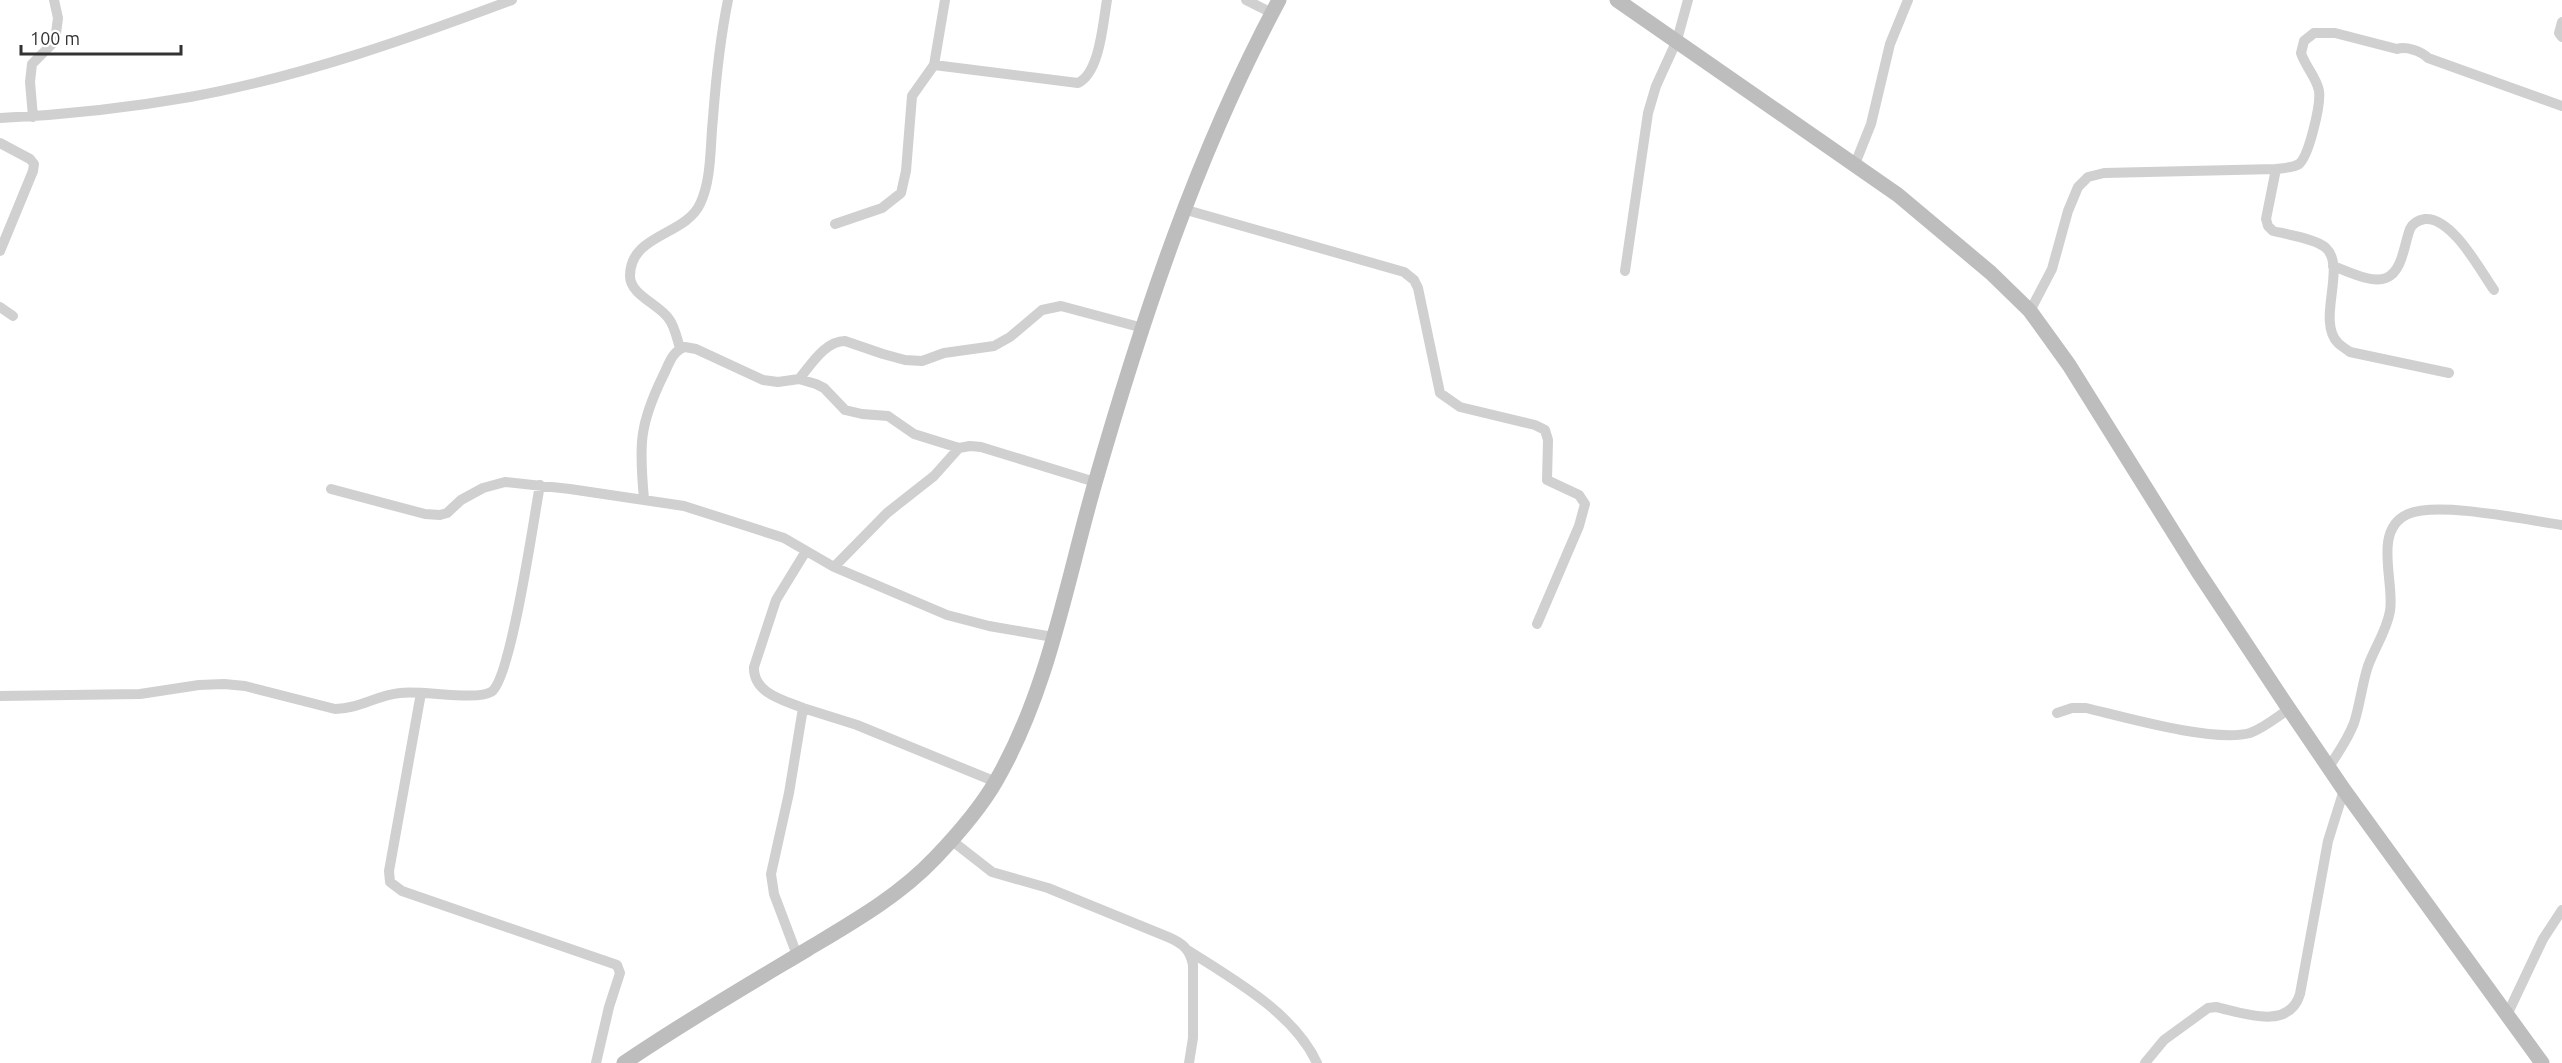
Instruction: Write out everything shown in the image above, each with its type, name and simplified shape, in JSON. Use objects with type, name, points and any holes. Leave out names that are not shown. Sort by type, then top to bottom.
[{"type":"street","points":[[33,117],[30,82],[32,64],[55,41],[58,18],[54,0]]},
{"type":"street","points":[[0,118],[33,117],[190,97],[340,60],[512,0]]},
{"type":"street","points":[[680,348],[669,319],[634,289],[630,272],[639,250],[689,218],[700,203],[706,181],[716,73],[728,0]]},
{"type":"street","points":[[836,224],[882,208],[901,193],[906,171],[912,96],[934,65],[945,0]]},
{"type":"street","points":[[934,65],[1078,83],[1088,77],[1095,62],[1107,0]]},
{"type":"street","points":[[624,1063],[700,1013],[889,898],[919,874],[951,840],[976,812],[996,782],[1032,705],[1095,482],[1163,261],[1216,127],[1276,7],[1246,0]]},
{"type":"street","points":[[1617,0],[1855,164],[1936,224],[2030,311],[2069,365],[2289,709],[2542,1063]]},
{"type":"street","points":[[1625,271],[1648,113],[1656,86],[1677,40],[1688,0]]},
{"type":"street","points":[[1855,164],[1871,124],[1895,28],[1908,0]]},
{"type":"street","points":[[2562,22],[2559,33],[2562,37]]},
{"type":"street","points":[[2030,311],[2052,269],[2073,196],[2083,180],[2088,177],[2104,173],[2276,169],[2298,165],[2307,150],[2317,113],[2319,90],[2301,53],[2304,41],[2314,33],[2335,33],[2424,54],[2428,58],[2562,106]]},
{"type":"street","points":[[0,143],[30,159],[34,164],[0,251]]},
{"type":"street","points":[[2276,169],[2266,219],[2268,226],[2272,231],[2325,246],[2333,266],[2330,318],[2338,343],[2350,351],[2449,373]]},
{"type":"street","points":[[1183,209],[1404,272],[1414,280],[1418,288],[1440,393],[1460,407],[1535,425],[1545,430],[1548,440],[1547,480],[1579,495],[1585,504],[1579,526],[1537,624]]},
{"type":"street","points":[[2333,266],[2374,279],[2389,277],[2397,269],[2411,227],[2419,220],[2429,219],[2445,226],[2463,245],[2494,290]]},
{"type":"street","points":[[0,307],[13,316]]},
{"type":"street","points":[[799,379],[815,360],[839,341],[905,360],[922,361],[944,353],[994,346],[1010,337],[1042,310],[1052,307],[1073,308],[1143,328]]},
{"type":"street","points":[[644,499],[641,466],[645,418],[674,355],[680,348],[685,347],[696,349],[763,380],[778,382],[799,379],[824,388],[844,410],[888,416],[914,434],[959,448],[981,447],[1095,482]]},
{"type":"street","points":[[834,567],[887,513],[927,482],[959,448]]},
{"type":"street","points":[[331,489],[425,514],[440,515],[447,513],[461,500],[483,488],[504,482],[684,506],[740,522],[784,538],[834,567],[947,615],[989,626],[1053,637]]},
{"type":"street","points":[[0,696],[140,694],[199,685],[224,684],[245,686],[335,709],[348,709],[391,694],[477,695],[491,692],[498,685],[508,656],[540,485]]},
{"type":"street","points":[[2329,767],[2354,722],[2368,666],[2386,624],[2391,599],[2387,566],[2388,546],[2397,522],[2409,514],[2437,509],[2562,525]]},
{"type":"street","points":[[806,550],[776,600],[755,658],[753,672],[757,683],[764,689],[802,708],[857,725],[996,782]]},
{"type":"street","points":[[421,693],[389,871],[390,882],[402,891],[617,965],[620,973],[609,1007],[596,1063]]},
{"type":"street","points":[[797,955],[774,894],[771,874],[789,794],[802,708]]},
{"type":"street","points":[[2057,713],[2086,708],[2189,731],[2232,735],[2257,730],[2289,709]]},
{"type":"street","points":[[2145,1063],[2164,1040],[2208,1008],[2216,1007],[2274,1017],[2282,1016],[2294,1008],[2300,994],[2328,841],[2344,789]]},
{"type":"street","points":[[951,840],[992,872],[1048,888],[1180,943],[1268,1005],[1288,1022],[1308,1045],[1317,1063]]},
{"type":"street","points":[[2507,1015],[2543,939],[2562,910]]},
{"type":"street","points":[[1189,951],[1193,965],[1194,1002],[1193,1038],[1189,1063]]}]
